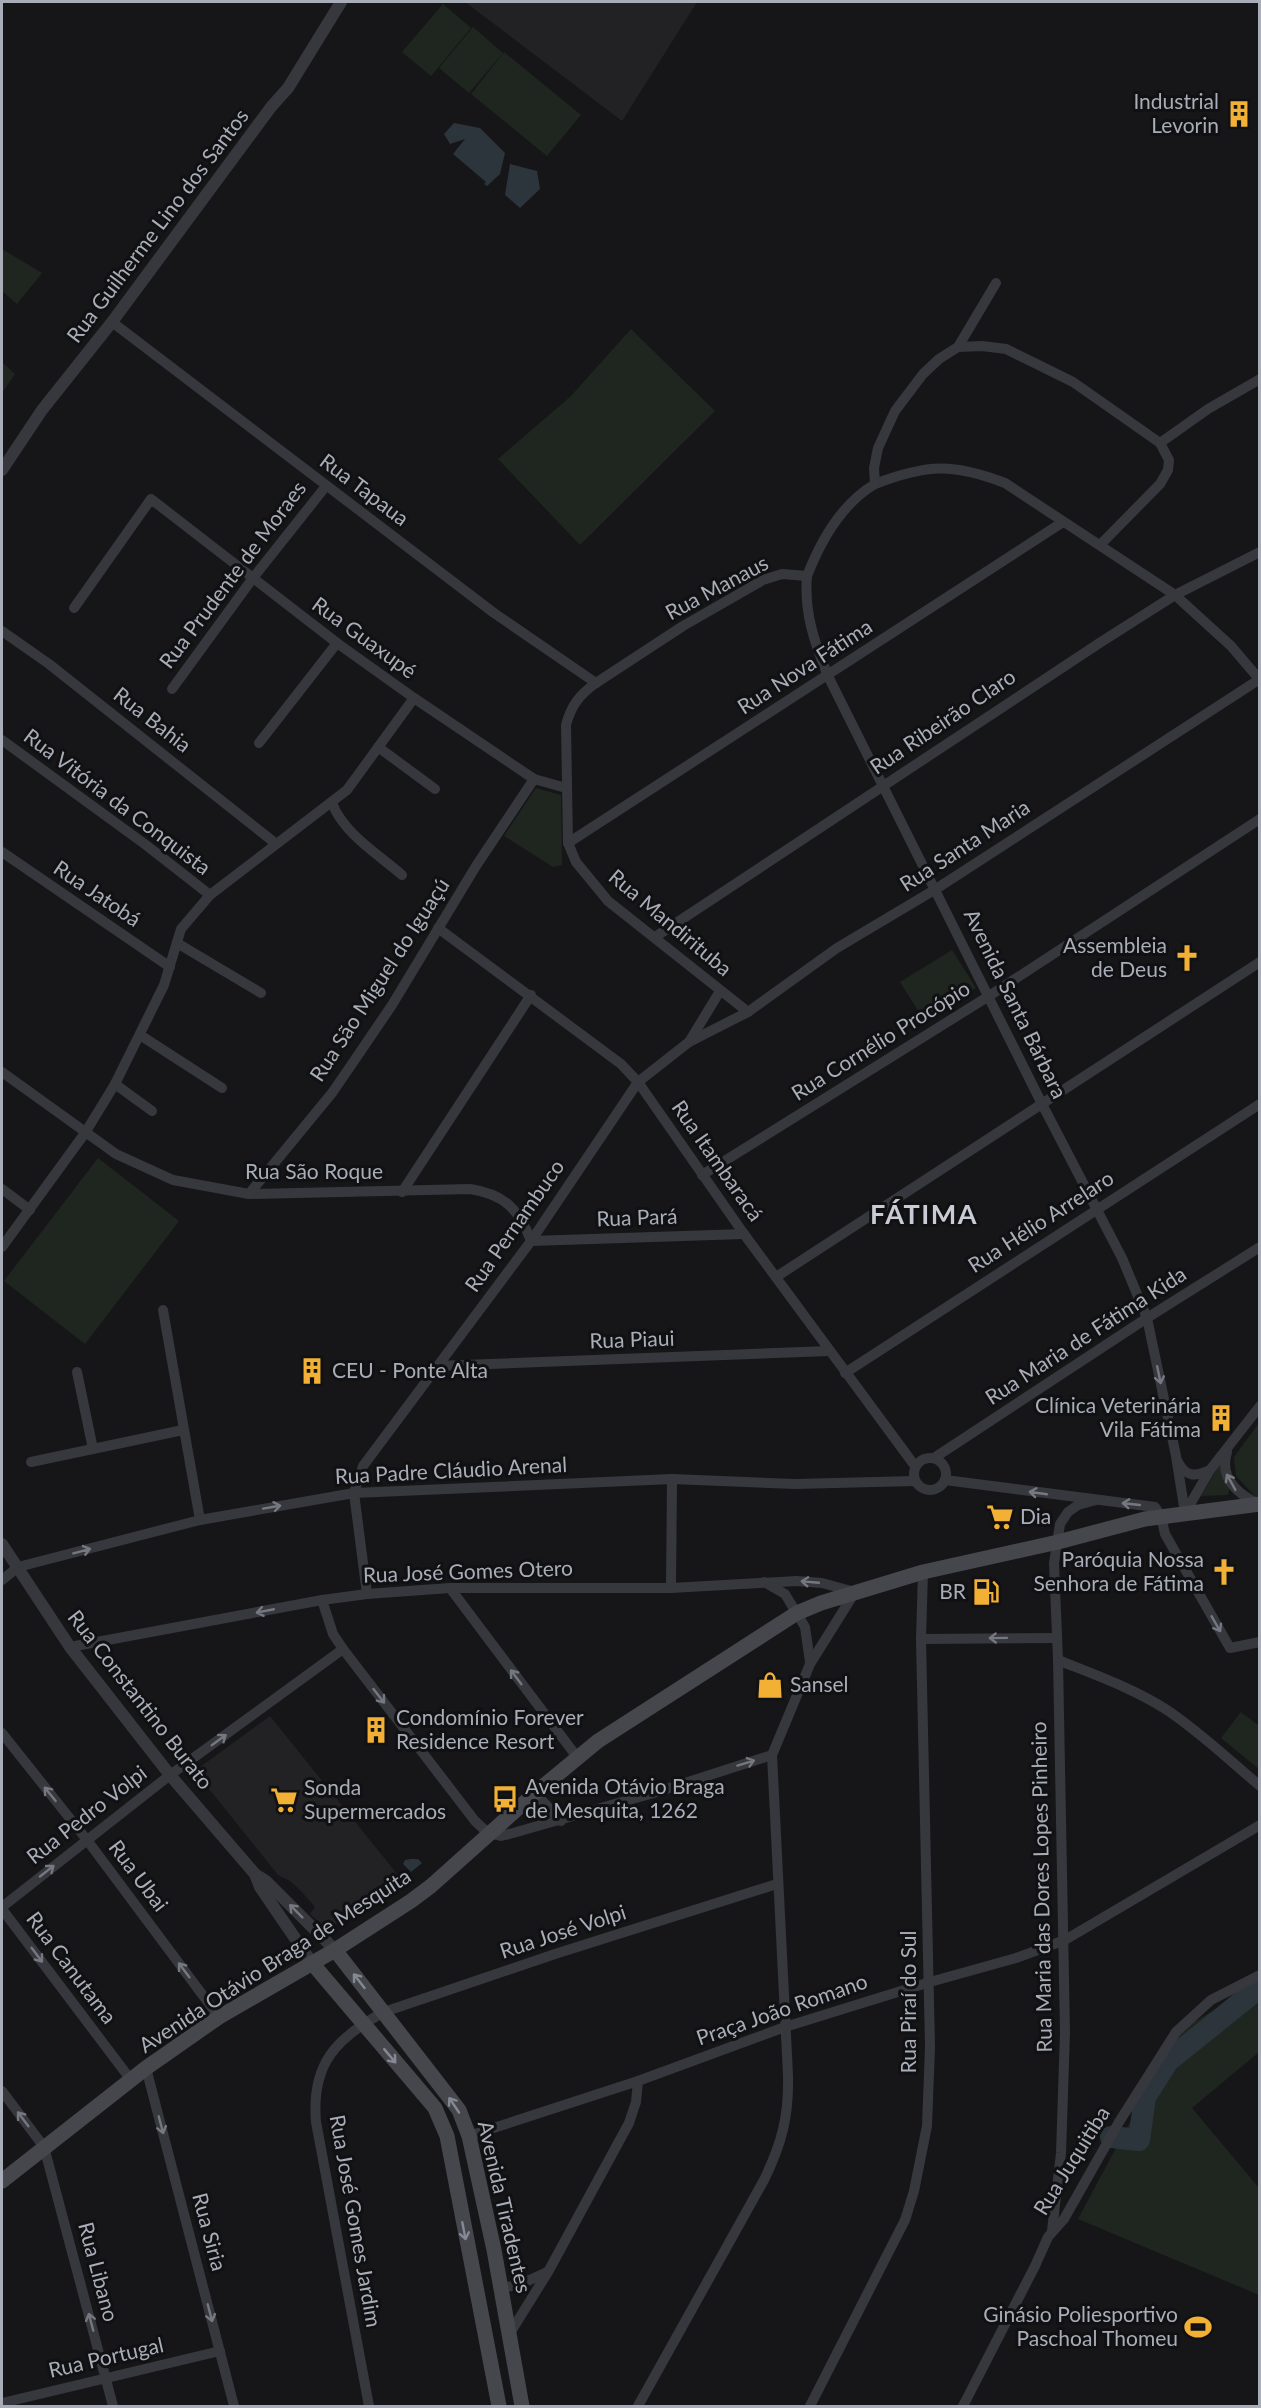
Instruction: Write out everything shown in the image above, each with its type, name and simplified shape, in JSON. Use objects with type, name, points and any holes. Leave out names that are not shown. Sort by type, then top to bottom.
[{"type":"main road","name":"Avenida Otávio Braga de Mesquita","points":[[2,2181],[146,2068],[219,2016],[335,1950],[431,1886],[488,1833],[577,1757],[797,1613],[855,1592],[923,1572],[1161,1516],[1259,1504]]},
{"type":"main road","name":"Avenida Tiradentes","points":[[335,1950],[459,2110],[469,2136],[502,2288],[522,2406]]},
{"type":"main road","name":"Avenida Tiradentes","points":[[312,1964],[435,2108],[447,2136],[499,2406]]},
{"type":"street","name":"Rua Guilherme Lino dos Santos","points":[[2,470],[42,410],[112,322],[271,107],[288,88],[341,2]]},
{"type":"street","points":[[875,484],[874,468],[878,448],[895,411],[923,374],[939,359],[958,347],[996,283]]},
{"type":"street","name":"Rua Tapaua","points":[[112,322],[494,613],[596,683]]},
{"type":"street","points":[[958,347],[982,346],[1006,349],[1038,363],[1073,382],[1160,443],[1169,460],[1165,477],[1100,545]]},
{"type":"street","points":[[1160,443],[1208,410],[1260,379]]},
{"type":"street","points":[[807,576],[826,534],[842,513],[875,484],[898,475],[929,469],[954,468],[975,472],[1005,483],[1175,595],[1231,646],[1259,679]]},
{"type":"street","name":"Rua Prudente de Moraes","points":[[172,689],[253,578],[326,486]]},
{"type":"street","name":"Rua Guaxupé","points":[[74,608],[151,499],[337,643],[414,698],[534,779],[566,788]]},
{"type":"street","name":"Rua Nova Fátima","points":[[568,843],[1063,522]]},
{"type":"street","name":"Rua Ribeirão Claro","points":[[655,937],[1029,688],[1175,595],[1260,552]]},
{"type":"street","name":"Rua Manaus","points":[[566,788],[566,725],[570,709],[585,691],[683,627],[763,580],[782,574],[807,576]]},
{"type":"street","name":"Avenida Santa Bárbara","points":[[807,576],[808,616],[814,641],[828,676],[1042,1104],[1098,1208],[1147,1318],[1176,1456],[1185,1513]]},
{"type":"street","name":"Rua Bahia","points":[[2,631],[49,664],[276,843]]},
{"type":"street","points":[[259,742],[337,643]]},
{"type":"street","name":"Rua Santa Maria","points":[[689,1042],[748,1012],[837,948],[936,889],[1259,679]]},
{"type":"street","points":[[2,1247],[85,1133],[115,1084],[170,967],[181,929],[210,895],[332,803],[358,777],[414,698]]},
{"type":"street","name":"Rua Vitória da Conquista","points":[[2,740],[210,895]]},
{"type":"street","points":[[378,747],[435,789]]},
{"type":"street","name":"Rua São Miguel do Iguaçú","points":[[249,1194],[332,1093],[392,1005],[438,928],[534,779]]},
{"type":"street","name":"Rua Mandirituba","points":[[566,788],[568,843],[576,862],[588,879],[608,901],[748,1012]]},
{"type":"street","points":[[332,803],[336,813],[349,829],[402,875]]},
{"type":"street","name":"Rua Cornélio Procópio","points":[[702,1175],[989,996],[1260,819]]},
{"type":"street","name":"Rua Jatobá","points":[[2,852],[170,967]]},
{"type":"street","name":"Rua Itambaracá","points":[[438,928],[621,1064],[638,1082],[744,1234],[915,1466]]},
{"type":"street","points":[[177,943],[261,993]]},
{"type":"street","points":[[776,1277],[1260,962]]},
{"type":"street","name":"Rua Pernambuco","points":[[354,1493],[363,1466],[373,1450],[531,1241],[638,1082],[689,1042],[720,991]]},
{"type":"street","points":[[402,1192],[531,995]]},
{"type":"street","points":[[140,1035],[222,1088]]},
{"type":"street","name":"Rua São Roque","points":[[2,1072],[116,1154],[173,1180],[249,1194],[470,1189],[488,1192],[500,1198],[519,1215],[531,1241]]},
{"type":"street","points":[[115,1084],[152,1111]]},
{"type":"street","name":"Rua Hélio Arrelaro","points":[[845,1372],[1260,1104]]},
{"type":"street","points":[[2,1189],[30,1210]]},
{"type":"street","name":"Rua Pará","points":[[531,1241],[744,1234]]},
{"type":"street","name":"Rua Maria de Fátima Kida","points":[[934,1458],[1260,1247]]},
{"type":"street","points":[[163,1310],[200,1520]]},
{"type":"street","name":"Rua Piaui","points":[[437,1366],[829,1351]]},
{"type":"street","points":[[77,1372],[93,1449]]},
{"type":"street","points":[[1185,1513],[1210,1470],[1260,1406]]},
{"type":"street","points":[[31,1462],[183,1430]]},
{"type":"street","points":[[1228,1447],[1224,1463],[1229,1480],[1236,1491],[1259,1504]]},
{"type":"street","points":[[1176,1456],[1182,1470],[1188,1474],[1195,1476],[1210,1470]]},
{"type":"street","points":[[934,1458],[946,1469],[945,1480],[936,1489],[928,1490],[915,1481],[913,1471],[923,1459],[934,1458]]},
{"type":"street","points":[[671,1588],[672,1479]]},
{"type":"street","name":"Rua Padre Cláudio Arenal","points":[[2,1580],[18,1567],[200,1520],[354,1493],[672,1479],[795,1484],[915,1481]]},
{"type":"street","points":[[945,1480],[1155,1507],[1161,1516],[1165,1534],[1230,1648],[1260,1642]]},
{"type":"street","points":[[354,1493],[367,1594]]},
{"type":"street","points":[[1058,1542],[1060,1524],[1068,1512],[1078,1505],[1096,1500]]},
{"type":"street","name":"Rua Maria das Dores Lopes Pinheiro","points":[[1052,2231],[1061,2153],[1065,1940],[1054,1572],[1058,1542]]},
{"type":"street","name":"Rua Constantino Burato","points":[[2,1544],[70,1647],[170,1775],[255,1874],[266,1881],[335,1950]]},
{"type":"street","name":"Rua Piraí do Sul","points":[[812,2406],[890,2252],[914,2191],[927,2126],[930,1982],[921,1639],[923,1572]]},
{"type":"street","name":"Rua José Gomes Otero","points":[[70,1647],[322,1600],[450,1588],[671,1588],[796,1581],[822,1583],[855,1592]]},
{"type":"street","points":[[764,1582],[785,1594],[805,1627],[810,1664]]},
{"type":"street","points":[[450,1588],[577,1757]]},
{"type":"street","points":[[638,2406],[697,2303],[778,2151],[785,2126],[788,2098],[784,2027],[785,2001],[777,1884],[772,1755],[810,1664],[855,1592]]},
{"type":"street","points":[[322,1600],[326,1617],[343,1650],[475,1821],[488,1833],[501,1836],[561,1821],[772,1755]]},
{"type":"street","points":[[921,1639],[1057,1638]]},
{"type":"street","name":"Rua Pedro Volpi","points":[[2,1908],[170,1775],[343,1650]]},
{"type":"street","points":[[1058,1660],[1125,1686],[1166,1710],[1206,1740],[1260,1786]]},
{"type":"street","name":"Rua Ubai","points":[[2,1733],[87,1840],[219,2016]]},
{"type":"street","points":[[535,1793],[561,1821]]},
{"type":"street","name":"Praça João Romano","points":[[469,2136],[638,2081],[784,2027],[1016,1958],[1065,1940],[1260,1825]]},
{"type":"street","name":"Rua Constantino Burato","points":[[255,1874],[260,1887],[312,1964]]},
{"type":"street","name":"Rua José Volpi","points":[[363,2024],[384,2012],[555,1954],[777,1884]]},
{"type":"street","name":"Rua Canutama","points":[[2,1908],[131,2080]]},
{"type":"street","name":"Rua Juquitiba","points":[[963,2406],[1052,2231],[1064,2219],[1119,2122],[1176,2032],[1211,2000],[1260,1975]]},
{"type":"street","name":"Rua José Gomes Jardim","points":[[363,2024],[344,2038],[327,2056],[314,2100],[319,2141],[369,2406]]},
{"type":"street","name":"Rua Siria","points":[[146,2068],[234,2406]]},
{"type":"street","points":[[510,2333],[548,2272],[628,2123],[636,2102],[638,2081]]},
{"type":"street","points":[[2,2091],[44,2147]]},
{"type":"street","name":"Rua Libano","points":[[44,2147],[113,2406]]},
{"type":"street","points":[[502,2288],[521,2284],[548,2272]]},
{"type":"street","name":"Rua Portugal","points":[[2,2403],[220,2351]]},
{"type":"shaded area","points":[[465,2],[697,2],[622,121]]},
{"type":"shaded area","points":[[443,4],[471,28],[431,76],[402,52]]},
{"type":"shaded area","points":[[473,27],[503,53],[469,93],[439,68]]},
{"type":"shaded area","points":[[504,52],[581,115],[547,156],[471,94]]},
{"type":"shaded area","points":[[454,123],[480,128],[505,153],[500,174],[487,186],[484,184],[486,182],[453,154],[465,139],[450,144],[444,134]]},
{"type":"shaded area","points":[[510,164],[537,171],[540,189],[520,208],[505,195]]},
{"type":"shaded area","points":[[2,249],[42,273],[17,304],[2,291]]},
{"type":"shaded area","points":[[631,329],[715,411],[580,545],[498,459],[571,396]]},
{"type":"shaded area","points":[[2,362],[15,374],[2,393]]},
{"type":"shaded area","points":[[536,788],[561,795],[562,865],[553,867],[504,836]]},
{"type":"shaded area","points":[[952,950],[976,988],[924,1020],[900,982]]},
{"type":"shaded area","points":[[98,1158],[179,1221],[85,1344],[4,1281]]},
{"type":"shaded area","points":[[1259,1423],[1259,1496],[1256,1497],[1236,1476],[1234,1457]]},
{"type":"shaded area","points":[[1220,1464],[1229,1490],[1228,1495],[1201,1496]]},
{"type":"shaded area","points":[[1241,1712],[1259,1726],[1259,1769],[1221,1738]]},
{"type":"shaded area","points":[[270,1716],[406,1885],[330,1927],[323,1926],[310,1914],[315,1907],[290,1881],[278,1875],[197,1774],[200,1767]]},
{"type":"shaded area","points":[[418,1859],[422,1863],[411,1872],[403,1864],[405,1860]]},
{"type":"shaded area","points":[[1259,1982],[1259,2052],[1192,2108],[1259,2188],[1259,2295],[1078,2219],[1178,2032]]},
{"type":"waterway","points":[[1111,2137],[1139,2140],[1145,2097],[1168,2061],[1260,1987]]},
{"type":"place","name":"Industrial Levorin","points":[[1239,114]]},
{"type":"place","name":"Assembleia de Deus","points":[[1187,958]]},
{"type":"place","name":"CEU - Ponte Alta","points":[[312,1371]]},
{"type":"place","name":"Clínica Veterinária Vila Fátima","points":[[1221,1418]]},
{"type":"place","name":"Dia","points":[[1000,1517]]},
{"type":"place","name":"Paróquia Nossa Senhora de Fátima","points":[[1224,1572]]},
{"type":"place","name":"BR","points":[[986,1592]]},
{"type":"place","name":"Sansel","points":[[770,1685]]},
{"type":"place","name":"Condomínio Forever Residence Resort","points":[[376,1730]]},
{"type":"place","name":"Avenida Otávio Braga de Mesquita, 1262","points":[[505,1799]]},
{"type":"place","name":"Sonda Supermercados","points":[[284,1800]]},
{"type":"place","name":"Ginásio Poliesportivo Paschoal Thomeu","points":[[1198,2327]]},
{"type":"district","name":"FÁTIMA","points":[[924,1215]]}]
